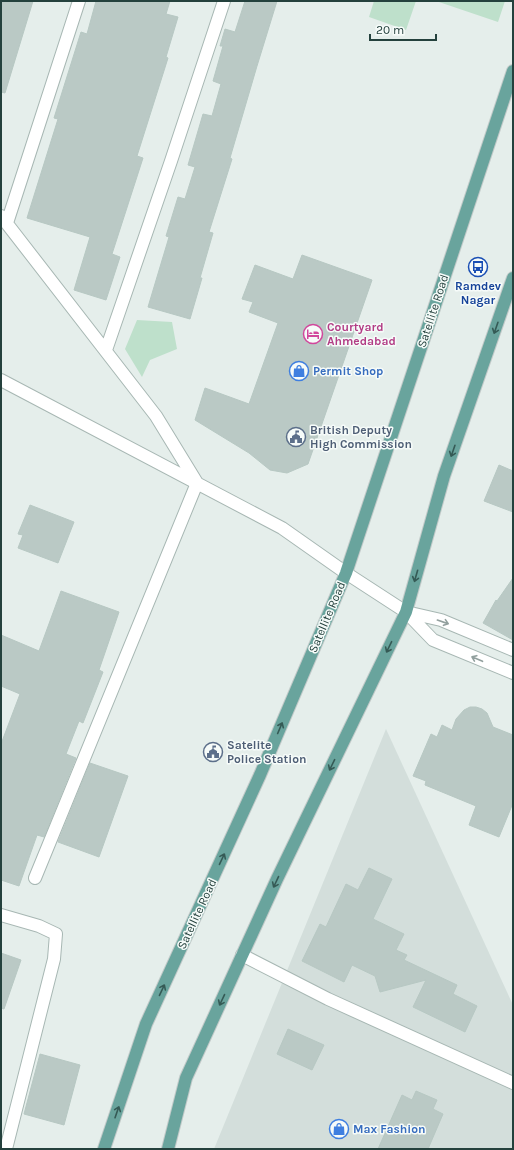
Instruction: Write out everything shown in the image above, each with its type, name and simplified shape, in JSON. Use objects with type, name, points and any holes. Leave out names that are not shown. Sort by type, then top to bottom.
[{"type":"main road","name":"Satellite Road","points":[[104,1149],[146,1024],[260,775],[346,573],[513,71]]},
{"type":"main road","points":[[168,1149],[186,1078],[277,879],[406,612],[444,476],[513,278]]},
{"type":"street","points":[[79,1],[4,220],[156,416],[197,483]]},
{"type":"street","points":[[106,350],[224,1]]},
{"type":"street","points":[[1,380],[282,528],[346,573],[406,612],[433,640],[513,674]]},
{"type":"street","points":[[35,878],[197,483]]},
{"type":"street","points":[[406,612],[441,620],[513,650]]},
{"type":"street","points":[[1,915],[39,926],[56,934],[54,959],[6,1149]]},
{"type":"street","points":[[242,955],[328,999],[513,1083]]},
{"type":"shaded area","points":[[386,729],[513,1005],[513,1149],[214,1149]]},
{"type":"green space","points":[[374,1],[416,1],[406,30],[369,17]]},
{"type":"green space","points":[[436,1],[505,1],[498,22]]},
{"type":"green space","points":[[137,320],[172,322],[177,349],[150,360],[142,377],[125,349]]},
{"type":"building","points":[[1,1],[33,1],[5,93],[1,92]]},
{"type":"building","points":[[96,1],[170,1],[166,14],[178,17],[166,57],[168,58],[137,156],[143,158],[112,254],[120,257],[106,300],[74,290],[90,237],[27,218],[58,119],[54,118],[81,32],[87,34]]},
{"type":"building","points":[[245,1],[277,1],[230,158],[232,159],[209,232],[213,233],[190,319],[148,307],[169,237],[166,236],[178,197],[185,199],[195,167],[188,165],[203,114],[212,116],[221,84],[213,81],[223,46],[220,46],[225,29],[235,32]]},
{"type":"building","name":"Courtyard Ahmedabad","points":[[302,255],[372,280],[308,464],[287,473],[270,470],[249,453],[195,420],[205,388],[249,404],[278,323],[249,312],[253,302],[242,299],[255,265],[293,279]]},
{"type":"building","points":[[499,465],[513,471],[513,512],[484,501]]},
{"type":"building","points":[[30,505],[74,522],[58,563],[18,548],[23,535],[18,534]]},
{"type":"building","points":[[513,578],[513,640],[483,623],[496,600],[497,601]]},
{"type":"building","points":[[61,591],[119,612],[99,670],[103,672],[83,723],[79,721],[66,754],[76,758],[44,837],[37,835],[19,886],[1,880],[1,744],[20,694],[1,686],[1,635],[39,651]]},
{"type":"building","points":[[470,707],[482,709],[487,713],[493,727],[513,735],[513,803],[499,837],[469,825],[476,806],[425,785],[426,781],[413,776],[431,734],[437,737],[442,725],[452,730],[456,719],[464,710]]},
{"type":"building","points":[[90,763],[128,776],[99,857],[58,842]]},
{"type":"building","points":[[369,868],[392,879],[373,919],[404,934],[396,950],[407,955],[404,960],[457,985],[453,994],[477,1006],[465,1032],[413,1007],[426,980],[380,992],[375,976],[352,965],[344,982],[302,961],[320,924],[326,927],[346,884],[358,890]]},
{"type":"building","points":[[1,953],[21,960],[4,1009],[1,1008]]},
{"type":"building","points":[[288,1029],[324,1045],[312,1070],[277,1054]]},
{"type":"building","points":[[40,1054],[80,1065],[64,1125],[24,1114]]},
{"type":"building","points":[[416,1091],[437,1100],[433,1109],[443,1114],[428,1149],[378,1149],[402,1095],[412,1100]]},
{"type":"place","name":"Ramdev Nagar","points":[[478,267]]},
{"type":"place","name":"Courtyard Ahmedabad","points":[[313,334]]},
{"type":"place","name":"Permit Shop","points":[[299,371]]},
{"type":"place","name":"British Deputy High Commission","points":[[296,437]]},
{"type":"place","name":"Satelite Police Station","points":[[213,752]]},
{"type":"place","name":"Max Fashion","points":[[339,1129]]}]
